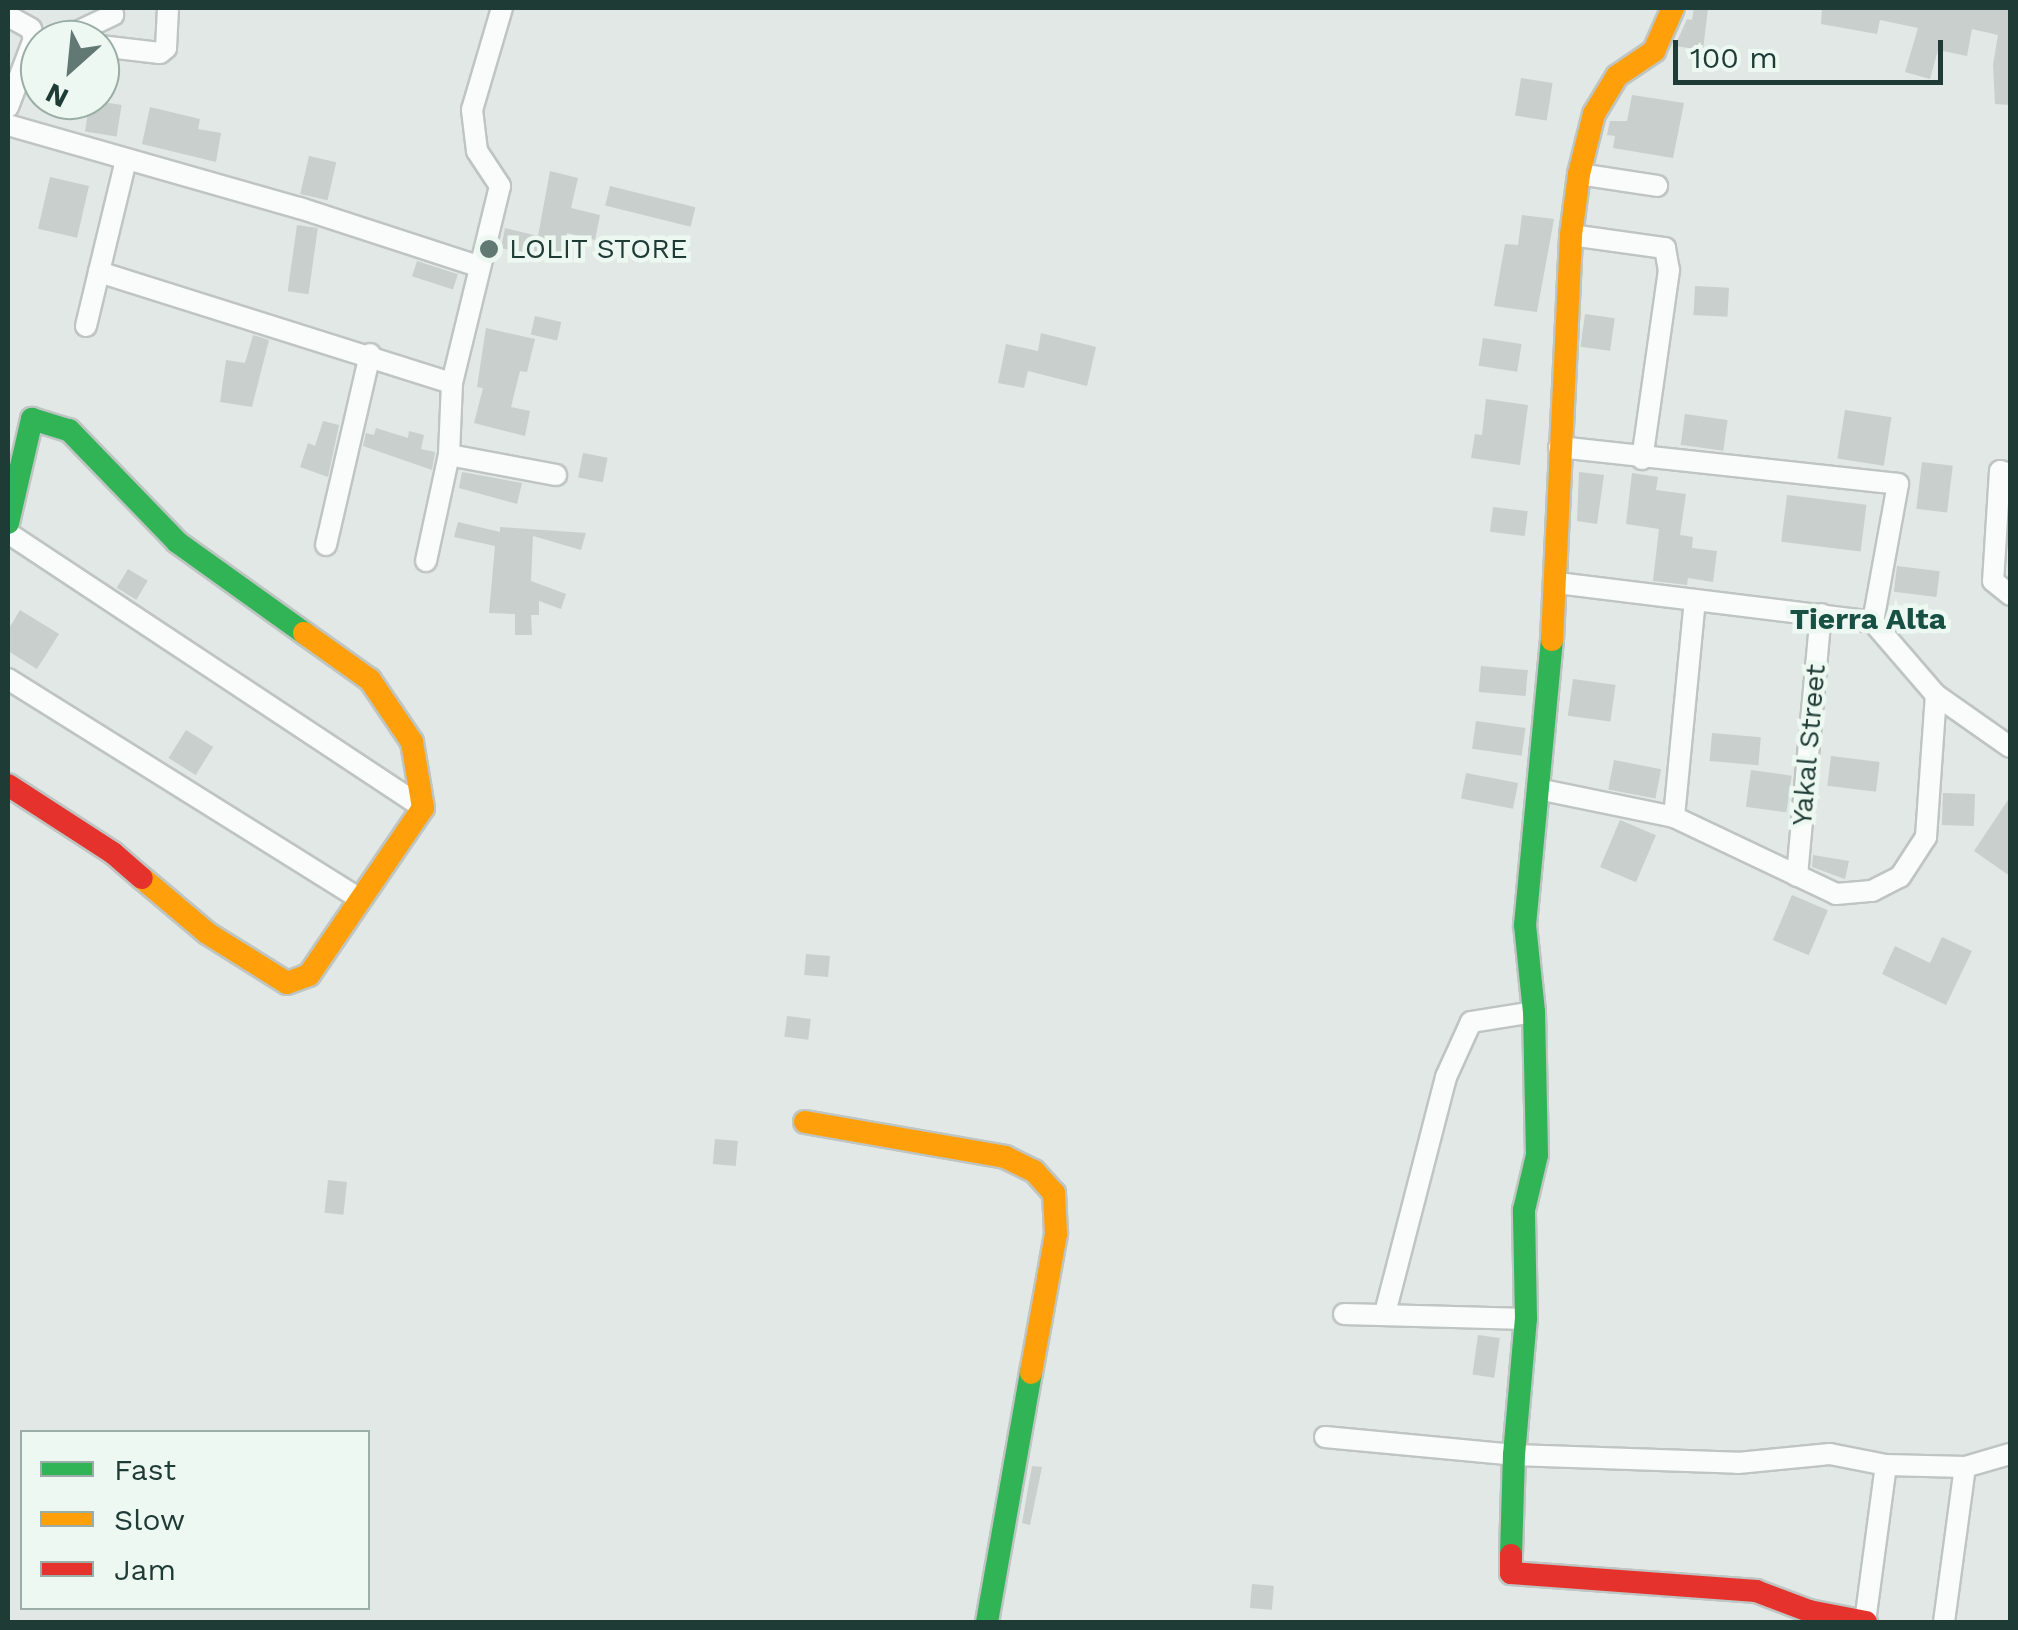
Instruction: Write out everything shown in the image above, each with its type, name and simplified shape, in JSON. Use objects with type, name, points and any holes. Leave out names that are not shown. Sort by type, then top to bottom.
[{"type":"street","points":[[120,48],[160,53],[166,48],[168,8]]},
{"type":"street","points":[[426,561],[449,455],[452,383],[500,186],[477,150],[472,110],[502,8]]},
{"type":"street","points":[[1673,8],[1654,51],[1617,76],[1594,114],[1579,174],[1571,234],[1556,582],[1526,925],[1534,1012],[1538,1155],[1524,1210],[1526,1319],[1514,1455],[1512,1572],[1756,1592],[1809,1612],[1866,1622],[1886,1464]]},
{"type":"street","points":[[100,20],[112,14]]},
{"type":"street","points":[[8,107],[20,82]]},
{"type":"street","points":[[8,125],[300,208],[480,267]]},
{"type":"street","points":[[86,326],[126,160]]},
{"type":"street","points":[[1579,174],[1657,186]]},
{"type":"street","points":[[1571,234],[1665,248],[1668,270],[1642,459]]},
{"type":"street","points":[[99,272],[370,354],[452,383]]},
{"type":"street","points":[[326,545],[370,354]]},
{"type":"street","points":[[8,523],[32,419],[69,430],[176,542],[370,680],[412,742],[422,808],[309,976],[287,983],[206,933],[113,853],[8,785]]},
{"type":"street","points":[[1559,447],[1898,484],[1874,622]]},
{"type":"street","points":[[449,455],[556,475]]},
{"type":"street","points":[[2002,588],[2000,471],[2010,474]]},
{"type":"street","points":[[8,534],[422,808]]},
{"type":"street","points":[[1556,582],[1874,622],[1936,695],[2010,747]]},
{"type":"street","points":[[1674,817],[1695,600]]},
{"type":"street","name":"Yakal Street","points":[[1797,876],[1821,614]]},
{"type":"street","points":[[8,679],[359,898]]},
{"type":"street","points":[[1538,789],[1674,817],[1836,894],[1872,892],[1900,877],[1926,837],[1936,695]]},
{"type":"street","points":[[1385,1313],[1446,1077],[1471,1022],[1534,1012]]},
{"type":"street","points":[[804,1122],[1005,1158],[1034,1171],[1054,1193],[1056,1234],[987,1622]]},
{"type":"street","points":[[1344,1314],[1526,1319]]},
{"type":"street","points":[[1325,1437],[1514,1455],[1738,1463],[1830,1454],[1886,1464],[1965,1467],[2010,1454]]},
{"type":"street","points":[[1944,1622],[1965,1467]]},
{"type":"building","points":[[1694,8],[1708,8],[1703,50],[1675,46],[1687,19],[1692,20]]},
{"type":"building","points":[[1822,8],[2010,8],[2010,105],[1995,104],[1993,65],[1998,35],[1972,29],[1967,56],[1938,50],[1930,79],[1905,72],[1918,28],[1880,20],[1877,34],[1821,24]]},
{"type":"building","points":[[1521,78],[1553,83],[1547,121],[1515,116]]},
{"type":"building","points":[[1632,95],[1684,103],[1673,158],[1613,148],[1615,136],[1607,135],[1610,121],[1627,121]]},
{"type":"building","points":[[150,107],[200,119],[198,129],[221,133],[216,162],[142,144]]},
{"type":"building","points":[[87,120],[119,120],[117,137],[85,132]]},
{"type":"building","points":[[309,156],[336,162],[328,200],[300,194]]},
{"type":"building","points":[[550,171],[578,178],[571,208],[600,215],[595,240],[567,233],[561,262],[501,248],[505,228],[538,236]]},
{"type":"building","points":[[50,177],[89,186],[77,238],[38,229]]},
{"type":"building","points":[[610,186],[695,207],[691,227],[605,205]]},
{"type":"building","points":[[1522,215],[1554,219],[1537,312],[1494,306],[1505,244],[1518,245]]},
{"type":"building","points":[[297,225],[318,228],[308,294],[288,291]]},
{"type":"building","points":[[417,261],[458,274],[453,290],[412,276]]},
{"type":"building","points":[[1695,286],[1729,288],[1727,317],[1693,315]]},
{"type":"building","points":[[1585,314],[1615,318],[1610,351],[1580,347]]},
{"type":"building","points":[[535,316],[561,322],[557,341],[531,335]]},
{"type":"building","points":[[486,328],[535,339],[527,372],[520,371],[511,407],[530,411],[525,436],[474,423],[483,388],[477,387]]},
{"type":"building","points":[[1041,333],[1096,347],[1087,386],[1028,371],[1024,388],[998,383],[1006,344],[1038,351]]},
{"type":"building","points":[[253,335],[269,340],[252,407],[220,402],[226,360],[245,363]]},
{"type":"building","points":[[1483,338],[1522,344],[1517,372],[1479,366]]},
{"type":"building","points":[[1486,399],[1528,405],[1520,465],[1471,458],[1475,434],[1482,435]]},
{"type":"building","points":[[1845,410],[1891,417],[1884,466],[1837,458]]},
{"type":"building","points":[[1685,414],[1728,420],[1723,451],[1681,445]]},
{"type":"building","points":[[323,421],[339,425],[328,477],[300,467],[308,443],[315,446]]},
{"type":"building","points":[[376,428],[408,438],[409,431],[424,435],[421,449],[435,452],[432,470],[363,446],[366,433],[374,435]]},
{"type":"building","points":[[583,453],[608,458],[603,482],[578,478]]},
{"type":"building","points":[[1922,462],[1953,466],[1947,512],[1916,509]]},
{"type":"building","points":[[462,472],[522,483],[517,504],[459,488]]},
{"type":"building","points":[[1579,472],[1604,475],[1597,524],[1577,521]]},
{"type":"building","points":[[1632,473],[1658,477],[1656,490],[1686,494],[1680,535],[1693,537],[1692,548],[1717,551],[1713,582],[1688,578],[1687,585],[1653,581],[1659,529],[1626,524]]},
{"type":"building","points":[[1787,495],[1866,505],[1861,551],[1781,542]]},
{"type":"building","points":[[1493,507],[1528,511],[1525,536],[1490,532]]},
{"type":"building","points":[[458,522],[500,532],[500,527],[586,533],[581,550],[533,536],[531,581],[566,594],[561,609],[539,601],[539,615],[531,615],[532,635],[515,635],[515,614],[489,613],[495,546],[454,537]]},
{"type":"building","points":[[1897,566],[1940,571],[1937,597],[1894,592]]},
{"type":"building","points":[[128,569],[148,581],[136,600],[117,588]]},
{"type":"building","points":[[20,610],[59,634],[37,669],[8,651],[8,630]]},
{"type":"building","points":[[1481,666],[1528,670],[1526,696],[1479,692]]},
{"type":"building","points":[[1573,679],[1616,685],[1610,722],[1568,716]]},
{"type":"building","points":[[1476,721],[1526,728],[1522,756],[1472,749]]},
{"type":"building","points":[[186,730],[213,747],[196,775],[169,758]]},
{"type":"building","points":[[1712,733],[1761,737],[1758,765],[1710,761]]},
{"type":"building","points":[[1831,756],[1880,762],[1876,792],[1827,786]]},
{"type":"building","points":[[1614,760],[1661,769],[1655,799],[1608,789]]},
{"type":"building","points":[[1751,770],[1792,776],[1786,812],[1746,807]]},
{"type":"building","points":[[1466,773],[1518,783],[1513,809],[1461,799]]},
{"type":"building","points":[[1943,793],[1975,794],[1974,826],[1942,825]]},
{"type":"building","points":[[2010,797],[2010,876],[1974,851]]},
{"type":"building","points":[[1620,820],[1656,835],[1636,882],[1600,867]]},
{"type":"building","points":[[1813,855],[1849,861],[1845,879],[1812,867]]},
{"type":"building","points":[[1792,895],[1828,910],[1809,955],[1773,940]]},
{"type":"building","points":[[1942,937],[1972,951],[1946,1005],[1882,974],[1895,946],[1930,963]]},
{"type":"building","points":[[806,954],[830,956],[828,977],[804,975]]},
{"type":"building","points":[[787,1016],[811,1019],[808,1040],[784,1037]]},
{"type":"building","points":[[715,1139],[738,1141],[736,1166],[713,1164]]},
{"type":"building","points":[[328,1180],[347,1182],[343,1215],[325,1213]]},
{"type":"building","points":[[1478,1335],[1500,1338],[1494,1378],[1472,1375]]},
{"type":"building","points":[[1032,1466],[1042,1467],[1030,1525],[1022,1523]]},
{"type":"building","points":[[1252,1584],[1274,1586],[1272,1610],[1250,1608]]},
{"type":"traffic: fast","points":[[8,523],[32,419],[69,430],[177,542],[304,633]]},
{"type":"traffic: fast","points":[[1511,1555],[1514,1455],[1526,1319],[1524,1210],[1537,1155],[1534,1012],[1525,925],[1552,640]]},
{"type":"traffic: fast","points":[[987,1622],[1031,1373]]},
{"type":"traffic: slow","points":[[1552,640],[1571,235],[1579,174],[1594,114],[1617,76],[1654,51],[1673,8]]},
{"type":"traffic: slow","points":[[142,878],[207,933],[287,983],[309,975],[423,808],[412,742],[370,680],[304,633]]},
{"type":"traffic: slow","points":[[805,1122],[1005,1157],[1034,1171],[1054,1193],[1056,1234],[1031,1373]]},
{"type":"traffic: jam","points":[[8,785],[113,853],[142,878]]},
{"type":"traffic: jam","points":[[1511,1555],[1511,1573],[1756,1591],[1809,1611],[1866,1622]]},
{"type":"place","name":"LOLIT STORE","points":[[489,249]]},
{"type":"district","name":"Tierra Alta","points":[[1868,619]]}]
